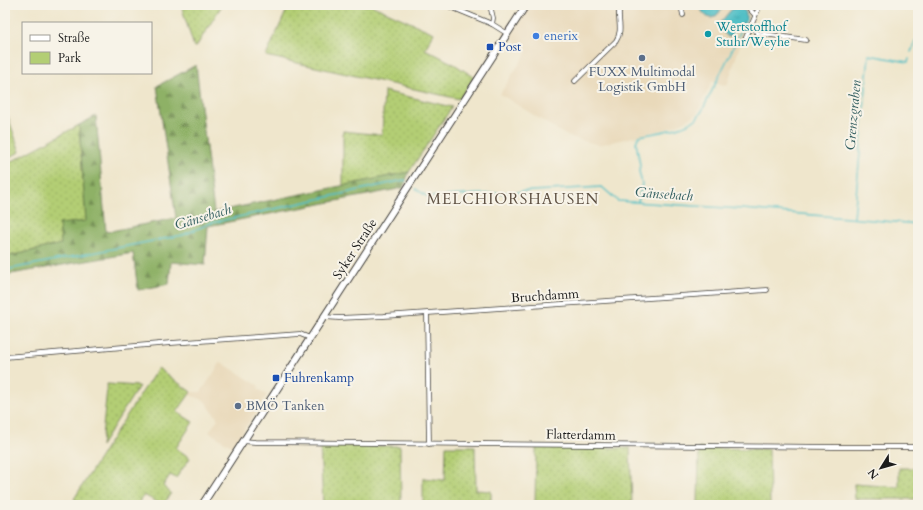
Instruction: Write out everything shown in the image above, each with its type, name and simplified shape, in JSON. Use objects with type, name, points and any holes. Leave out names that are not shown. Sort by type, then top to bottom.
[{"type":"main road","name":"Syker Straße","points":[[202,505],[526,5]]},
{"type":"street","points":[[446,5],[492,24],[508,34]]},
{"type":"street","points":[[490,5],[492,24]]},
{"type":"street","points":[[575,81],[616,41],[619,36],[620,5]]},
{"type":"street","points":[[680,5],[683,15]]},
{"type":"street","points":[[746,5],[755,15]]},
{"type":"street","points":[[744,42],[760,5]]},
{"type":"street","points":[[752,24],[757,33],[806,40]]},
{"type":"street","name":"Bruchdamm","points":[[324,317],[339,318],[427,314],[767,290]]},
{"type":"street","points":[[427,314],[429,444]]},
{"type":"street","points":[[5,358],[171,343],[300,334],[310,338]]},
{"type":"street","name":"Flatterdamm","points":[[243,441],[429,444],[918,447]]},
{"type":"shaded area","points":[[521,5],[750,5],[754,9],[739,48],[727,86],[712,81],[697,113],[684,122],[667,129],[599,145],[567,136],[500,94],[528,50],[503,33]]},
{"type":"shaded area","points":[[221,362],[259,386],[258,389],[267,395],[233,447],[209,432],[218,419],[204,400],[189,395],[191,392],[201,392]]},
{"type":"green space","points":[[181,5],[222,5],[196,47],[194,47]]},
{"type":"green space","points":[[289,5],[371,5],[434,33],[425,49],[454,64],[474,77],[459,99],[266,56]]},
{"type":"green space","points":[[196,65],[214,212],[409,172],[403,188],[208,226],[205,265],[171,262],[169,284],[138,290],[133,253],[5,275],[5,257],[61,244],[59,224],[86,221],[79,125],[96,116],[106,232],[176,218],[157,86]]},
{"type":"green space","points":[[384,91],[452,107],[409,172],[343,186],[343,131],[382,135]]},
{"type":"green space","points":[[5,108],[20,152],[5,159]]},
{"type":"green space","points":[[79,125],[86,221],[62,244],[5,257],[5,165]]},
{"type":"green space","points":[[158,368],[191,392],[177,412],[193,422],[176,448],[190,458],[176,478],[170,475],[163,486],[171,493],[163,505],[144,495],[137,505],[83,505],[74,499]]},
{"type":"green space","points":[[107,384],[139,386],[101,446],[107,389]]},
{"type":"green space","points":[[320,446],[400,446],[401,505],[323,505]]},
{"type":"green space","points":[[446,446],[475,446],[476,490],[491,491],[491,505],[423,505],[423,478],[445,480]]},
{"type":"green space","points":[[536,447],[630,448],[632,505],[535,505]]},
{"type":"green space","points":[[699,448],[769,449],[770,505],[698,505]]},
{"type":"green space","points":[[899,468],[918,468],[918,499],[855,499],[854,484],[899,487]]},
{"type":"water","points":[[697,5],[721,5],[722,9],[714,17],[709,18]]},
{"type":"water","points":[[738,6],[746,12],[746,19],[732,35],[728,37],[718,27],[718,25],[731,10]]},
{"type":"waterway","points":[[638,202],[642,184],[636,142],[639,136],[677,128],[697,118],[702,111],[746,19]]},
{"type":"waterway","name":"Grenzgraben","points":[[911,52],[918,36]]},
{"type":"waterway","name":"Grenzgraben","points":[[854,218],[869,55],[908,62],[909,59]]},
{"type":"waterway","name":"Gänsebach","points":[[5,270],[183,235],[211,223],[404,180],[406,181]]},
{"type":"waterway","name":"Gänsebach","points":[[416,189],[428,197],[602,187],[618,201],[742,209],[918,224]]},
{"type":"place","name":"Wertstoffhof Stuhr/Weyhe","points":[[708,34]]},
{"type":"place","name":"enerix","points":[[536,36]]},
{"type":"place","name":"Post","points":[[490,47]]},
{"type":"place","name":"FUXX Multimodal Logistik GmbH","points":[[642,58]]},
{"type":"place","name":"Fuhrenkamp","points":[[276,378]]},
{"type":"place","name":"BMÖ Tanken","points":[[238,406]]},
{"type":"district","name":"MELCHIORSHAUSEN","points":[[513,199]]}]
